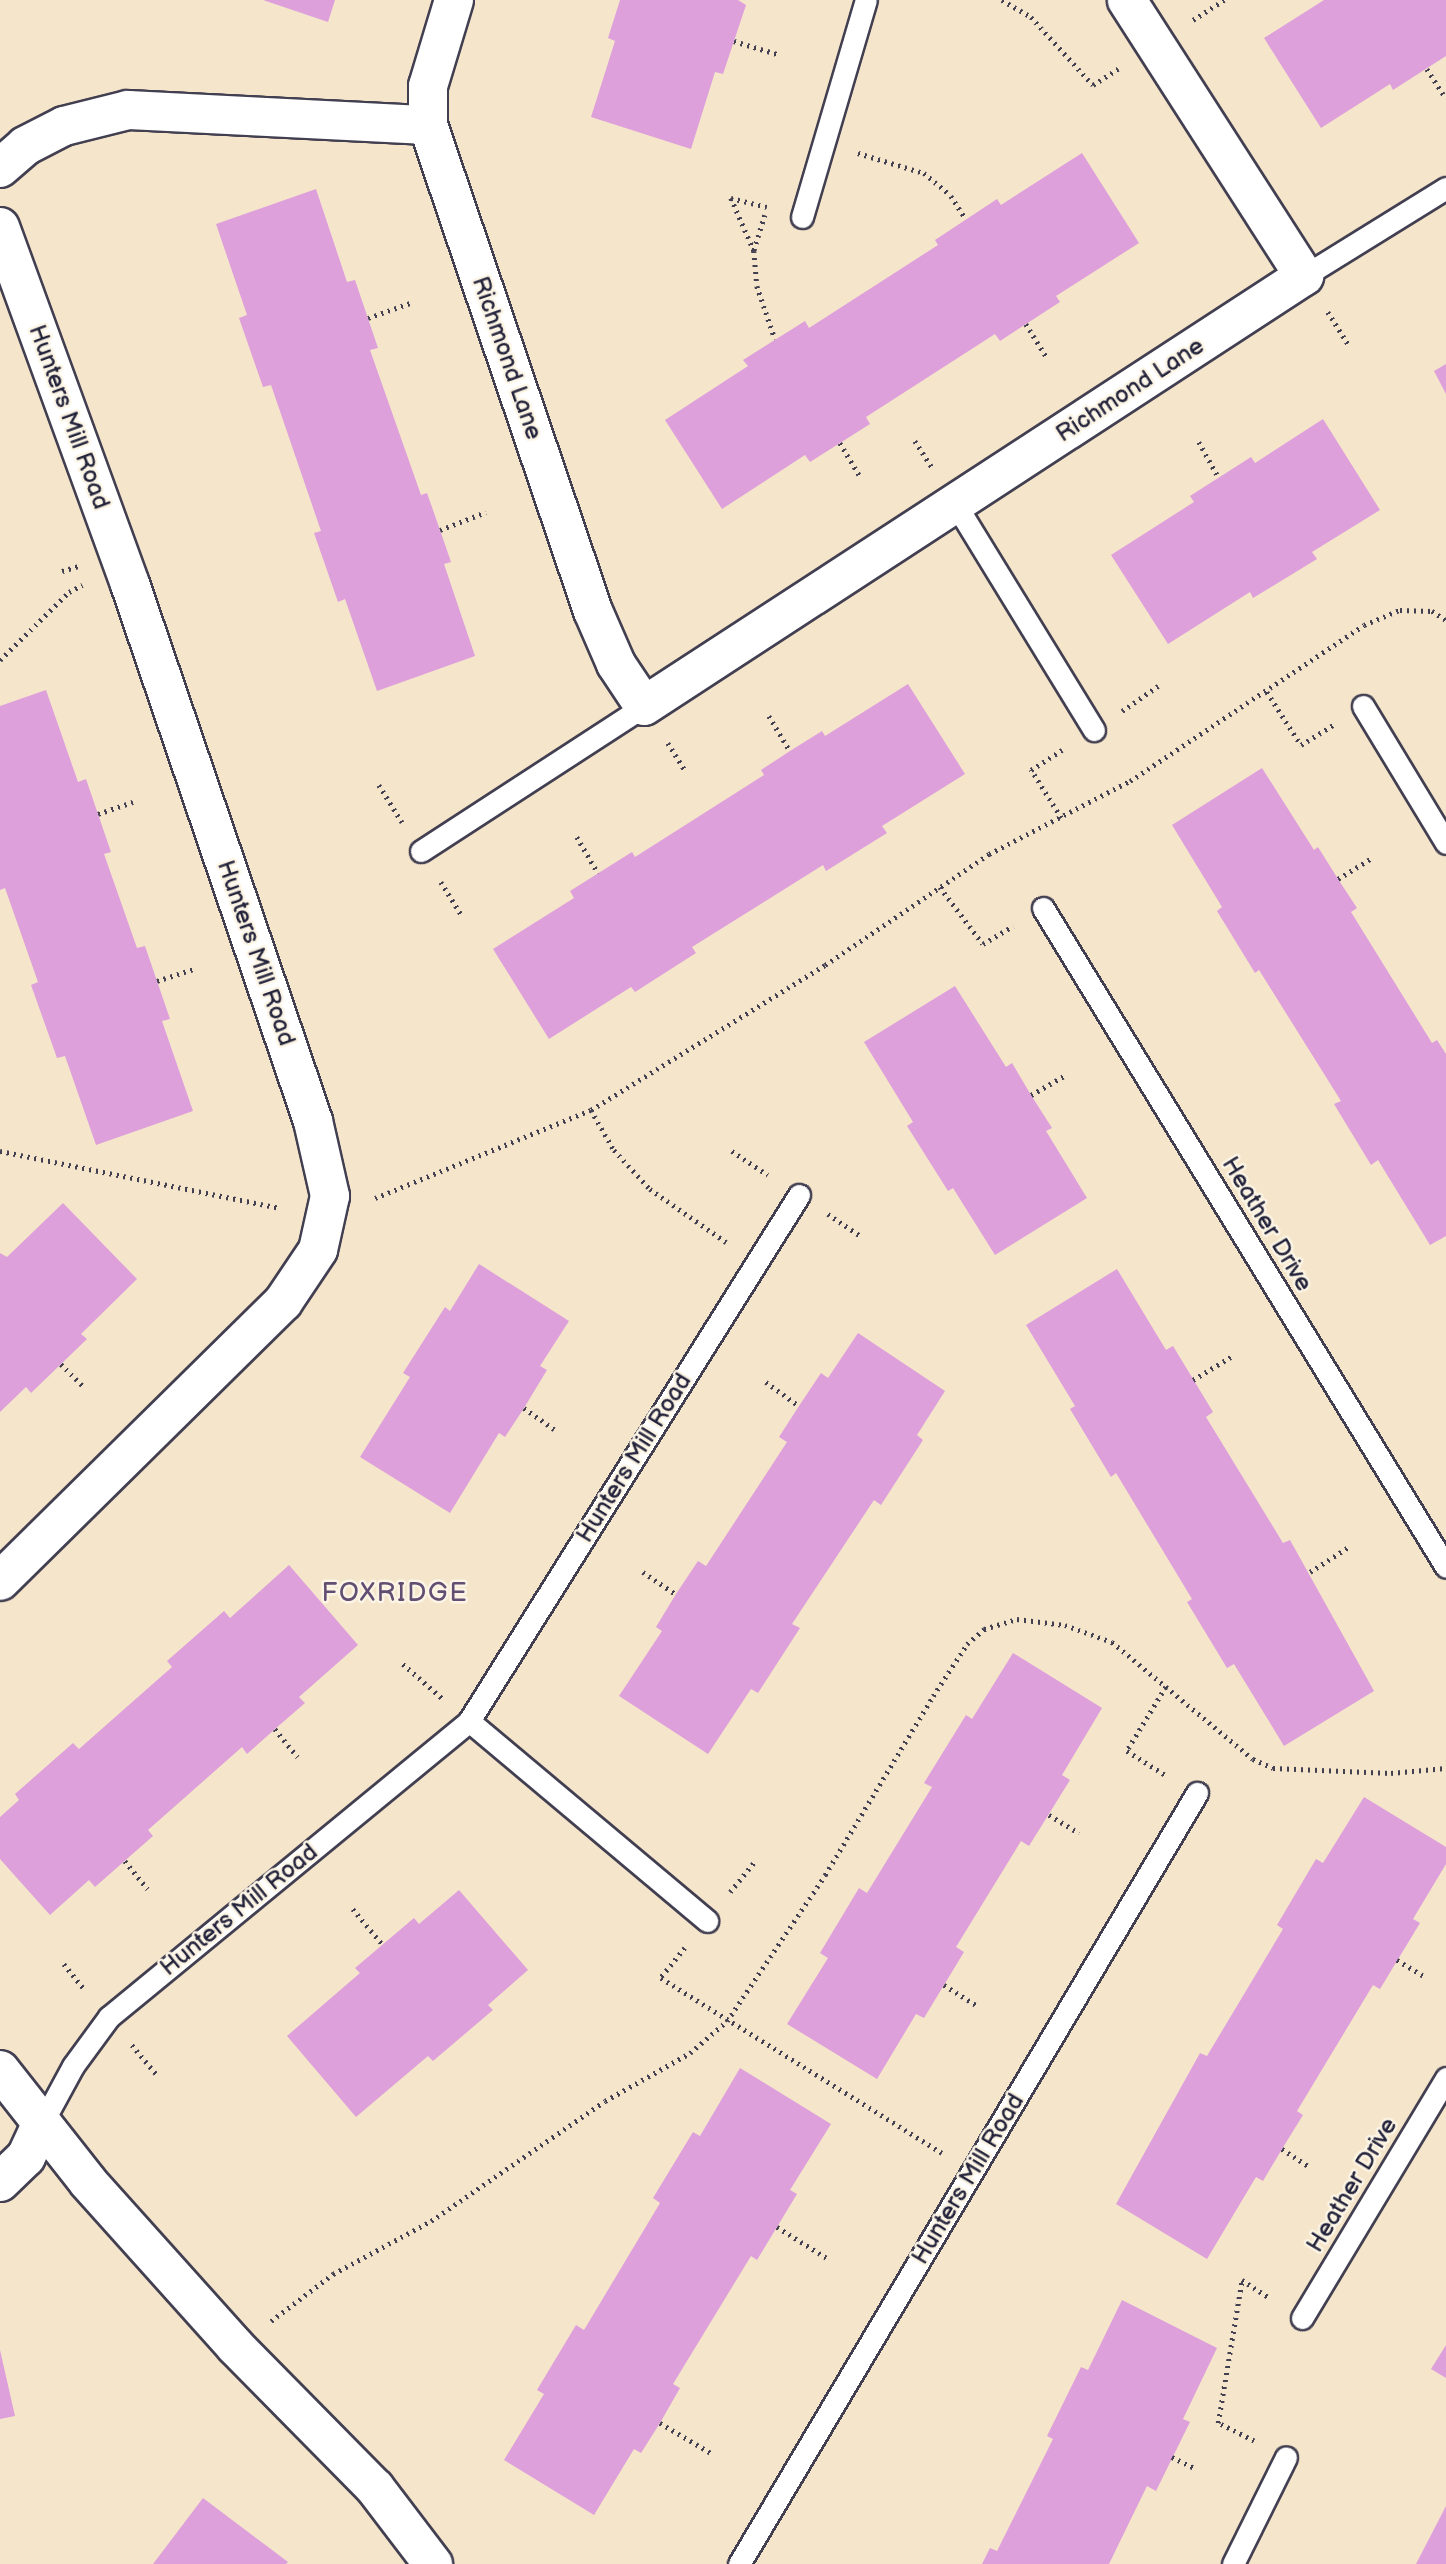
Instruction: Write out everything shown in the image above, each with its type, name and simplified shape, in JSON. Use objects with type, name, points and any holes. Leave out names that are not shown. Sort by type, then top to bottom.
[{"type":"street","name":"Richmond Lane","points":[[454,0],[428,86],[428,125],[593,611],[617,664],[644,706],[1304,276]]},
{"type":"street","points":[[1127,0],[1304,276]]},
{"type":"street","points":[[0,168],[25,146],[64,126],[128,110],[428,125]]},
{"type":"street","name":"Hunters Mill Road","points":[[0,227],[130,584],[313,1121],[330,1196],[318,1250],[283,1302],[0,1581]]},
{"type":"street","points":[[0,2070],[41,2125],[234,2346],[375,2488],[433,2564]]},
{"type":"street","name":"Hunters Mill Road","points":[[0,2182],[26,2157],[41,2125]]},
{"type":"lane","points":[[802,217],[866,0]]},
{"type":"lane","name":"Richmond Lane","points":[[1304,276],[1446,188]]},
{"type":"lane","points":[[956,505],[1094,730]]},
{"type":"lane","name":"Richmond Lane","points":[[421,851],[644,706]]},
{"type":"lane","points":[[1363,706],[1446,843]]},
{"type":"lane","name":"Heather Drive","points":[[1043,908],[1446,1567]]},
{"type":"lane","name":"Hunters Mill Road","points":[[41,2125],[73,2066],[108,2017],[469,1721],[799,1195]]},
{"type":"lane","points":[[469,1721],[707,1921]]},
{"type":"lane","name":"Hunters Mill Road","points":[[739,2564],[1197,1794]]},
{"type":"lane","name":"Heather Drive","points":[[1302,2318],[1446,2078]]},
{"type":"lane","points":[[1233,2564],[1286,2457]]},
{"type":"path","points":[[1002,0],[1031,17],[1093,85]]},
{"type":"path","points":[[734,41],[777,54]]},
{"type":"path","points":[[1427,69],[1446,98]]},
{"type":"path","points":[[897,164],[924,173],[951,196],[966,219]]},
{"type":"path","points":[[731,198],[754,251]]},
{"type":"path","points":[[762,214],[754,251],[757,286],[775,340]]},
{"type":"path","points":[[368,318],[413,302]]},
{"type":"path","points":[[1026,324],[1046,358]]},
{"type":"path","points":[[1199,442],[1219,478]]},
{"type":"path","points":[[840,443],[860,476]]},
{"type":"path","points":[[440,530],[486,512]]},
{"type":"path","points":[[0,660],[69,592],[86,583]]},
{"type":"path","points":[[0,1151],[325,1217],[592,1110],[825,965],[989,854],[1130,781],[1364,625],[1400,610],[1432,611],[1446,620]]},
{"type":"path","points":[[1267,691],[1300,745]]},
{"type":"path","points":[[769,716],[790,751]]},
{"type":"path","points":[[1031,770],[1061,818]]},
{"type":"path","points":[[98,814],[133,802]]},
{"type":"path","points":[[577,837],[598,873]]},
{"type":"path","points":[[1338,879],[1370,859]]},
{"type":"path","points":[[940,887],[983,944]]},
{"type":"path","points":[[157,981],[194,969]]},
{"type":"path","points":[[1031,1094],[1064,1076]]},
{"type":"path","points":[[592,1110],[614,1150],[650,1189],[699,1225]]},
{"type":"path","points":[[1193,1380],[1234,1356]]},
{"type":"path","points":[[61,1364],[84,1387]]},
{"type":"path","points":[[766,1382],[799,1406]]},
{"type":"path","points":[[524,1408],[554,1429]]},
{"type":"path","points":[[1310,1572],[1350,1546]]},
{"type":"path","points":[[643,1572],[676,1594]]},
{"type":"path","points":[[234,2346],[333,2274],[431,2221],[605,2101],[690,2053],[727,2021],[825,1875],[967,1644],[984,1629],[1017,1619],[1065,1625],[1112,1642],[1253,1759],[1273,1768],[1391,1773],[1446,1768]]},
{"type":"path","points":[[403,1664],[441,1698]]},
{"type":"path","points":[[1166,1687],[1127,1751],[1197,1794]]},
{"type":"path","points":[[275,1729],[298,1757]]},
{"type":"path","points":[[1049,1815],[1079,1833]]},
{"type":"path","points":[[125,1861],[148,1889]]},
{"type":"path","points":[[353,1909],[383,1945]]},
{"type":"path","points":[[1397,1960],[1424,1977]]},
{"type":"path","points":[[661,1978],[945,2155]]},
{"type":"path","points":[[944,1985],[976,2005]]},
{"type":"path","points":[[1282,2149],[1310,2166]]},
{"type":"path","points":[[777,2227],[827,2258]]},
{"type":"path","points":[[1218,2423],[1241,2280]]},
{"type":"path","points":[[660,2423],[711,2453]]},
{"type":"path","points":[[1172,2457],[1195,2468]]},
{"type":"building","points":[[263,0],[335,0],[328,22]]},
{"type":"building","points":[[620,0],[738,0],[746,5],[723,74],[715,72],[691,149],[591,117],[615,41],[608,38]]},
{"type":"building","points":[[1324,0],[1446,0],[1446,56],[1393,90],[1390,84],[1321,128],[1264,38]]},
{"type":"building","points":[[1082,153],[1139,243],[1056,296],[1060,302],[1000,341],[995,334],[866,417],[870,424],[810,462],[805,455],[722,509],[665,420],[748,366],[743,360],[805,321],[809,328],[938,245],[935,240],[997,199],[1001,205]]},
{"type":"building","points":[[316,189],[347,282],[355,280],[378,348],[370,350],[421,495],[427,493],[451,562],[444,564],[475,656],[377,691],[345,599],[338,602],[314,533],[321,531],[271,385],[263,387],[239,318],[247,315],[216,224]]},
{"type":"building","points":[[1446,364],[1446,394],[1434,371]]},
{"type":"building","points":[[1323,419],[1380,510],[1312,552],[1317,559],[1253,598],[1250,592],[1168,644],[1111,555],[1194,502],[1190,496],[1251,457],[1255,463]]},
{"type":"building","points":[[908,684],[965,774],[882,826],[887,833],[826,871],[823,865],[692,947],[696,953],[635,992],[631,987],[549,1039],[493,949],[574,898],[570,891],[632,852],[635,857],[764,775],[761,770],[790,751],[822,731],[825,736]]},
{"type":"building","points":[[46,690],[78,782],[86,779],[111,852],[104,854],[137,948],[145,946],[170,1019],[162,1021],[193,1111],[96,1145],[65,1056],[57,1058],[31,985],[38,982],[5,888],[0,890],[0,706]]},
{"type":"building","points":[[1262,768],[1314,850],[1318,847],[1357,908],[1351,912],[1432,1043],[1437,1040],[1446,1054],[1446,1236],[1430,1245],[1378,1160],[1371,1165],[1334,1104],[1341,1101],[1259,970],[1255,973],[1217,911],[1222,907],[1172,825]]},
{"type":"building","points":[[955,986],[1006,1067],[1012,1063],[1052,1128],[1046,1131],[1087,1198],[995,1255],[953,1188],[948,1191],[907,1126],[913,1122],[864,1042]]},
{"type":"building","points":[[63,1203],[137,1279],[81,1334],[87,1339],[31,1393],[26,1387],[0,1412],[0,1253],[7,1257]]},
{"type":"building","points":[[479,1264],[569,1321],[540,1366],[547,1370],[524,1408],[505,1437],[499,1433],[450,1513],[360,1457],[410,1377],[403,1373],[445,1307],[450,1311]]},
{"type":"building","points":[[1117,1269],[1166,1350],[1173,1346],[1213,1412],[1206,1417],[1283,1543],[1290,1540],[1374,1691],[1284,1746],[1234,1664],[1227,1668],[1187,1602],[1192,1599],[1116,1473],[1111,1477],[1070,1409],[1075,1406],[1026,1325]]},
{"type":"building","points":[[858,1333],[945,1391],[917,1435],[923,1440],[881,1505],[874,1500],[792,1624],[800,1628],[758,1693],[751,1689],[708,1754],[619,1696],[662,1631],[656,1627],[676,1594],[698,1561],[706,1566],[787,1442],[779,1437],[799,1406],[821,1373],[828,1378]]},
{"type":"building","points":[[289,1565],[358,1645],[299,1697],[305,1703],[247,1754],[242,1747],[148,1830],[153,1836],[95,1887],[89,1880],[50,1915],[0,1859],[0,1817],[19,1800],[15,1794],[73,1743],[79,1749],[172,1667],[167,1661],[224,1611],[230,1618]]},
{"type":"building","points":[[1013,1653],[1102,1708],[1062,1775],[1070,1780],[1029,1846],[1021,1841],[956,1947],[964,1952],[924,2018],[916,2014],[877,2079],[787,2024],[828,1958],[820,1953],[859,1888],[867,1893],[932,1787],[924,1783],[966,1715],[972,1719]]},
{"type":"building","points":[[1364,1797],[1446,1847],[1446,1864],[1413,1919],[1420,1923],[1380,1989],[1373,1985],[1297,2111],[1303,2115],[1263,2181],[1256,2177],[1207,2259],[1116,2204],[1200,2053],[1207,2056],[1283,1929],[1277,1925],[1316,1859],[1323,1863]]},
{"type":"building","points":[[459,1890],[528,1970],[488,2005],[493,2010],[433,2061],[428,2056],[356,2117],[287,2036],[360,1973],[355,1968],[414,1918],[419,1924]]},
{"type":"building","points":[[740,2068],[831,2124],[790,2190],[797,2194],[757,2260],[751,2256],[673,2384],[680,2388],[660,2423],[641,2453],[634,2449],[594,2515],[504,2460],[544,2394],[537,2390],[576,2325],[584,2330],[660,2203],[653,2198],[693,2132],[700,2136]]},
{"type":"building","points":[[1122,2300],[1217,2348],[1183,2419],[1190,2422],[1156,2491],[1147,2486],[1109,2564],[982,2564],[990,2548],[997,2551],[1053,2439],[1047,2436],[1081,2367],[1088,2370]]},
{"type":"building","points":[[1446,2345],[1446,2378],[1431,2369]]},
{"type":"building","points":[[0,2350],[15,2416],[0,2419]]},
{"type":"building","points":[[203,2498],[288,2562],[153,2564]]},
{"type":"building","points":[[1446,2506],[1446,2564],[1416,2564]]},
{"type":"district","name":"FOXRIDGE","points":[[395,1594]]}]
